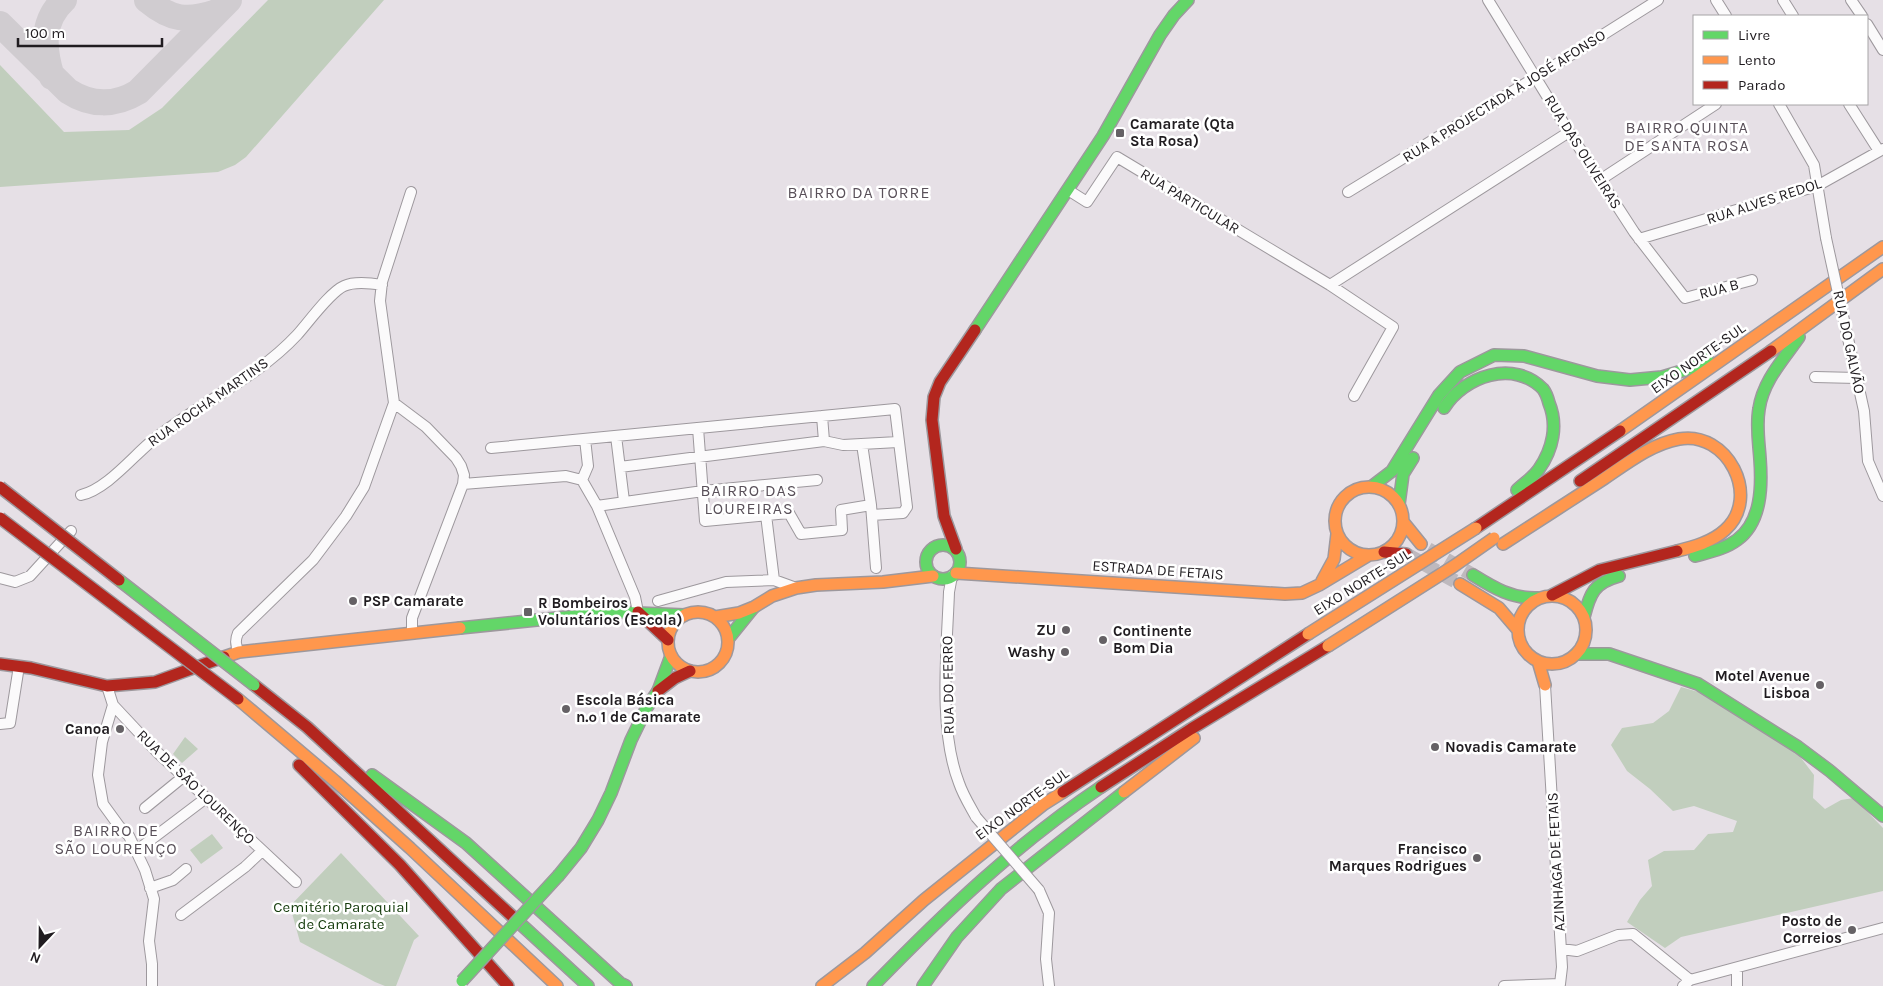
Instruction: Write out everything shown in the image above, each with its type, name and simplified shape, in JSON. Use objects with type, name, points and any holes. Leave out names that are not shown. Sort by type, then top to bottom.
[{"type":"main road","points":[[926,557],[926,568],[946,576],[960,568],[957,552],[944,516],[932,420],[934,397],[948,369],[1105,133],[1160,35],[1174,14],[1188,0]]},
{"type":"main road","name":"EIXO NORTE-SUL","points":[[865,953],[924,900],[1044,804],[1476,528],[1883,247]]},
{"type":"main road","points":[[1499,541],[1761,359],[1883,269]]},
{"type":"main road","points":[[1460,584],[1500,608],[1512,619],[1520,642],[1527,654],[1538,661],[1551,664],[1565,662],[1576,654],[1584,643],[1586,630],[1584,617],[1590,593],[1603,580],[1718,550],[1742,535],[1757,511],[1761,484],[1757,426],[1762,394],[1806,326]]},
{"type":"main road","points":[[1371,487],[1392,471],[1439,395],[1460,372],[1494,355],[1524,356],[1597,376],[1630,380],[1662,377],[1692,368],[1723,348],[1757,335]]},
{"type":"main road","points":[[1421,544],[1404,523],[1399,504],[1403,474],[1449,400],[1467,384],[1496,372],[1523,376],[1544,390],[1554,415],[1553,441],[1539,469],[1476,528]]},
{"type":"main road","points":[[873,986],[964,894],[1056,818],[1129,767],[1244,698],[1454,566],[1499,541],[1647,451],[1671,440],[1699,438],[1720,448],[1734,466],[1741,487],[1738,509],[1726,529],[1708,542],[1598,571],[1552,595],[1539,598],[1525,599],[1510,596],[1473,575]]},
{"type":"main road","points":[[1319,585],[1331,567],[1337,552],[1337,534],[1334,520],[1338,507],[1346,496],[1357,489],[1371,487],[1382,489],[1392,495],[1399,504]]},
{"type":"main road","points":[[0,488],[306,727],[466,843],[613,977],[626,986]]},
{"type":"main road","points":[[898,580],[926,557],[933,547],[944,516]]},
{"type":"main road","points":[[0,518],[242,702],[335,780],[557,986]]},
{"type":"main road","points":[[1337,534],[1344,545],[1356,553],[1369,556],[1384,552],[1394,545],[1401,535],[1404,523]]},
{"type":"main road","points":[[933,547],[945,544],[957,552]]},
{"type":"main road","name":"ESTRADA DE FETAIS","points":[[957,552],[994,575]]},
{"type":"main road","points":[[1384,552],[1406,554]]},
{"type":"main road","name":"ESTRADA DE FETAIS","points":[[754,607],[772,596],[796,588],[824,584],[946,576],[970,572],[1019,578],[1063,579],[1285,594],[1302,593],[1369,556]]},
{"type":"main road","points":[[1552,595],[1565,598],[1571,602],[1584,617]]},
{"type":"main road","points":[[1517,629],[1520,616],[1528,605],[1539,598]]},
{"type":"main road","points":[[0,664],[19,666],[106,686],[155,682],[239,652],[412,632],[615,612],[684,615],[700,612],[716,617],[739,613],[754,607]]},
{"type":"main road","points":[[728,639],[754,607]]},
{"type":"main road","points":[[638,612],[668,640]]},
{"type":"main road","points":[[684,615],[670,630],[668,640],[672,656],[676,663],[690,671],[700,672],[718,665],[728,649],[728,639],[722,623],[716,617]]},
{"type":"main road","points":[[1586,630],[1594,642],[1609,654]]},
{"type":"main road","points":[[1576,654],[1609,654],[1688,680],[1714,692],[1798,747],[1866,800],[1883,816]]},
{"type":"main road","points":[[459,984],[559,876],[581,848],[598,820],[611,793],[630,740],[647,707],[658,691],[672,656]]},
{"type":"main road","points":[[1538,661],[1545,685]]},
{"type":"main road","points":[[1545,685],[1551,664]]},
{"type":"main road","points":[[658,691],[675,678],[690,671]]},
{"type":"main road","points":[[923,986],[957,937],[1000,890],[1244,698]]},
{"type":"main road","points":[[242,702],[269,738],[332,796],[400,865],[508,986]]},
{"type":"main road","points":[[306,727],[588,986]]},
{"type":"main road","points":[[822,986],[865,953]]},
{"type":"main road","points":[[836,986],[865,953]]},
{"type":"street","name":"RUA DAS OLIVEIRAS","points":[[1488,0],[1569,132],[1639,239],[1685,298]]},
{"type":"street","name":"RUA A PROJECTADA À JOSÉ AFONSO","points":[[1348,192],[1658,0]]},
{"type":"street","points":[[1783,0],[1792,15]]},
{"type":"street","points":[[1851,0],[1861,15]]},
{"type":"street","points":[[1718,1],[1725,15]]},
{"type":"street","points":[[1868,26],[1883,50]]},
{"type":"street","points":[[1600,180],[1714,105]]},
{"type":"street","name":"RUA DO GALVÃO","points":[[1780,105],[1814,164],[1826,238],[1864,412],[1868,461],[1883,496]]},
{"type":"street","points":[[1850,105],[1881,150]]},
{"type":"street","points":[[1330,285],[1569,132]]},
{"type":"street","name":"RUA ALVES REDOL","points":[[1639,239],[1817,186],[1881,150]]},
{"type":"street","name":"RUA PARTICULAR","points":[[1068,190],[1087,202],[1117,157],[1330,285],[1393,327],[1354,396]]},
{"type":"street","points":[[239,652],[236,640],[243,627],[313,560],[356,502],[367,480],[394,403],[380,301],[382,285],[411,192]]},
{"type":"street","name":"RUA B","points":[[1685,298],[1752,280]]},
{"type":"street","name":"RUA ROCHA MARTINS","points":[[81,495],[100,487],[153,440],[184,416],[257,370],[295,337],[335,292],[345,286],[365,282],[382,285]]},
{"type":"street","points":[[1815,378],[1857,378]]},
{"type":"street","points":[[394,403],[426,427],[456,458],[464,475],[463,484],[412,618],[412,632]]},
{"type":"street","points":[[491,448],[585,439],[698,428],[822,416],[895,409],[907,507],[903,513],[841,510],[842,530],[802,534],[789,513],[705,521],[698,428]]},
{"type":"street","points":[[822,416],[824,441]]},
{"type":"street","points":[[616,436],[624,502]]},
{"type":"street","points":[[582,480],[588,466],[585,439]]},
{"type":"street","points":[[620,467],[824,441],[843,445],[898,442]]},
{"type":"street","points":[[862,444],[871,510],[876,568]]},
{"type":"street","points":[[463,484],[566,476],[582,480],[597,506],[635,598],[638,612]]},
{"type":"street","points":[[597,506],[703,491],[817,480]]},
{"type":"street","points":[[766,515],[774,580]]},
{"type":"street","points":[[0,578],[14,582],[30,576],[71,531]]},
{"type":"street","name":"RUA DO FERRO","points":[[946,576],[949,592],[945,689],[950,749],[959,782],[976,817],[1039,890],[1049,913],[1046,959],[1050,986]]},
{"type":"street","points":[[658,601],[726,582],[774,580],[796,588]]},
{"type":"street","points":[[5,724],[19,666]]},
{"type":"street","name":"AZINHAGA DE FETAIS","points":[[1504,986],[1560,984],[1562,967],[1545,685]]},
{"type":"street","name":"RUA DE SÃO LOURENÇO","points":[[106,686],[113,705],[157,752],[296,882]]},
{"type":"street","points":[[113,705],[102,742],[98,775],[102,804],[129,836],[145,870],[154,899],[149,941],[152,986]]},
{"type":"street","points":[[145,808],[183,777]]},
{"type":"street","points":[[136,851],[206,798]]},
{"type":"street","points":[[181,915],[245,867],[262,851]]},
{"type":"street","points":[[150,888],[173,880],[186,868]]},
{"type":"street","points":[[1561,949],[1577,951],[1618,936],[1633,934],[1686,983],[1883,928]]},
{"type":"street","points":[[1736,986],[1737,968]]},
{"type":"green space","points":[[268,0],[384,0],[246,157],[235,165],[218,172],[0,187],[0,65],[64,132],[129,130],[162,108]]},
{"type":"green space","points":[[1681,687],[1716,697],[1798,754],[1814,775],[1813,798],[1825,809],[1841,800],[1854,798],[1883,828],[1883,891],[1681,937],[1665,948],[1627,922],[1640,900],[1652,886],[1648,860],[1664,851],[1694,850],[1708,834],[1733,832],[1737,821],[1694,806],[1673,811],[1650,789],[1627,771],[1611,745],[1622,728],[1653,723],[1669,711]]},
{"type":"green space","points":[[185,737],[198,749],[182,763],[173,754]]},
{"type":"green space","points":[[212,834],[223,848],[201,864],[190,850]]},
{"type":"green space","name":"Cemitério Paroquial de Camarate","points":[[341,853],[419,936],[414,940],[396,986],[385,986],[375,982],[300,942],[290,906]]},
{"type":"taxiway","points":[[52,77],[47,56],[46,36],[51,17],[64,0]]},
{"type":"taxiway","points":[[147,0],[164,12],[180,17],[197,17],[217,12]]},
{"type":"taxiway","points":[[0,24],[68,91],[94,102],[112,102],[138,92],[229,0]]},
{"type":"tunnel","points":[[1428,549],[1473,575]]},
{"type":"tunnel","points":[[1406,554],[1460,584]]},
{"type":"traffic: fast","points":[[975,330],[1103,136],[1160,35],[1174,15],[1188,0]]},
{"type":"traffic: fast","points":[[1695,556],[1717,550],[1737,540],[1745,532],[1756,513],[1759,502],[1761,469],[1758,434],[1761,399],[1769,380],[1799,337]]},
{"type":"traffic: fast","points":[[1371,487],[1392,471],[1439,395],[1460,372],[1494,355],[1524,356],[1597,376],[1630,380],[1662,377],[1692,368],[1707,358]]},
{"type":"traffic: fast","points":[[1444,408],[1464,387],[1490,375],[1504,373],[1518,375],[1531,380],[1543,389],[1552,411],[1553,437],[1551,445],[1537,472],[1517,490]]},
{"type":"traffic: fast","points":[[1399,504],[1403,474],[1413,458]]},
{"type":"traffic: fast","points":[[943,545],[950,546],[955,550],[959,555],[960,562],[959,569],[955,574],[950,578],[943,579],[936,578],[931,574],[927,569],[926,562],[927,555],[931,550],[936,546],[943,545]]},
{"type":"traffic: fast","points":[[1473,575],[1512,595],[1538,598]]},
{"type":"traffic: fast","points":[[1584,617],[1588,601],[1594,590],[1604,582],[1619,576]]},
{"type":"traffic: fast","points":[[119,580],[254,685]]},
{"type":"traffic: fast","points":[[728,639],[753,608]]},
{"type":"traffic: fast","points":[[460,628],[615,612],[684,615]]},
{"type":"traffic: fast","points":[[1576,654],[1609,654],[1698,684],[1798,747],[1830,771],[1883,816]]},
{"type":"traffic: fast","points":[[559,875],[581,848],[598,820],[611,793],[631,740],[647,707],[658,691],[671,656]]},
{"type":"traffic: fast","points":[[372,775],[466,843],[620,983],[626,986]]},
{"type":"traffic: fast","points":[[873,986],[954,906],[1010,856],[1101,787]]},
{"type":"traffic: fast","points":[[923,986],[957,937],[1001,889],[1124,792]]},
{"type":"traffic: fast","points":[[462,981],[559,875]]},
{"type":"traffic: fast","points":[[513,917],[588,986]]},
{"type":"traffic: slow","points":[[1620,431],[1883,247]]},
{"type":"traffic: slow","points":[[1771,351],[1883,269]]},
{"type":"traffic: slow","points":[[1503,544],[1649,450],[1679,439],[1696,439],[1712,445],[1724,455],[1734,469],[1739,484],[1740,501],[1736,516],[1720,534],[1702,544],[1677,551]]},
{"type":"traffic: slow","points":[[1369,487],[1382,490],[1393,497],[1400,508],[1403,521],[1400,534],[1393,545],[1382,552],[1369,555],[1356,552],[1345,545],[1338,534],[1335,521],[1338,508],[1345,497],[1356,490],[1369,487]]},
{"type":"traffic: slow","points":[[1404,523],[1421,544]]},
{"type":"traffic: slow","points":[[1308,634],[1476,528]]},
{"type":"traffic: slow","points":[[1322,581],[1334,559],[1337,534]]},
{"type":"traffic: slow","points":[[1328,646],[1454,566],[1494,538]]},
{"type":"traffic: slow","points":[[956,573],[1285,594],[1302,593],[1369,555]]},
{"type":"traffic: slow","points":[[715,617],[739,613],[754,607],[772,596],[796,588],[816,585],[883,582],[933,576]]},
{"type":"traffic: slow","points":[[1460,584],[1499,608],[1517,629]]},
{"type":"traffic: slow","points":[[1552,596],[1565,599],[1576,606],[1583,617],[1586,630],[1583,643],[1576,654],[1565,661],[1552,664],[1539,661],[1528,654],[1521,643],[1518,630],[1521,617],[1528,606],[1539,599],[1552,596]]},
{"type":"traffic: slow","points":[[692,612],[704,612],[715,617],[723,625],[728,636],[728,642],[726,654],[715,667],[704,672],[692,672],[681,667],[673,659],[668,648],[668,636],[673,625],[681,617],[692,612]]},
{"type":"traffic: slow","points":[[224,657],[239,652],[460,628]]},
{"type":"traffic: slow","points":[[1538,661],[1545,685]]},
{"type":"traffic: slow","points":[[238,699],[335,781],[410,848],[557,986]]},
{"type":"traffic: slow","points":[[1124,792],[1194,738]]},
{"type":"traffic: slow","points":[[822,986],[865,953],[924,900],[1044,804],[1063,792]]},
{"type":"traffic: jam","points":[[956,549],[944,516],[932,420],[934,397],[940,382],[975,330]]},
{"type":"traffic: jam","points":[[1580,481],[1771,351]]},
{"type":"traffic: jam","points":[[1476,528],[1620,431]]},
{"type":"traffic: jam","points":[[0,487],[119,580]]},
{"type":"traffic: jam","points":[[0,518],[238,699]]},
{"type":"traffic: jam","points":[[1552,595],[1600,570],[1677,551]]},
{"type":"traffic: jam","points":[[1384,552],[1406,554]]},
{"type":"traffic: jam","points":[[638,612],[668,640]]},
{"type":"traffic: jam","points":[[1063,792],[1308,634]]},
{"type":"traffic: jam","points":[[1101,787],[1191,729],[1328,646]]},
{"type":"traffic: jam","points":[[0,664],[31,668],[107,686],[155,682],[224,657]]},
{"type":"traffic: jam","points":[[658,691],[675,678],[690,671]]},
{"type":"traffic: jam","points":[[254,685],[307,727],[513,917]]},
{"type":"traffic: jam","points":[[299,765],[400,865],[508,986]]},
{"type":"place","name":"Camarate (Qta Sta Rosa)","points":[[1120,133]]},
{"type":"place","name":"PSP Camarate","points":[[353,601]]},
{"type":"place","name":"R Bombeiros Voluntários (Escola)","points":[[528,612]]},
{"type":"place","name":"ZU","points":[[1066,630]]},
{"type":"place","name":"Continente Bom Dia","points":[[1103,640]]},
{"type":"place","name":"Washy","points":[[1065,652]]},
{"type":"place","name":"Motel Avenue Lisboa","points":[[1820,685]]},
{"type":"place","name":"Escola Básica n.º 1 de Camarate","points":[[566,709]]},
{"type":"place","name":"Canoa","points":[[120,729]]},
{"type":"place","name":"Novadis Camarate","points":[[1435,747]]},
{"type":"place","name":"Francisco Marques Rodrigues","points":[[1477,858]]},
{"type":"place","name":"Posto de Correios","points":[[1852,930]]},
{"type":"district","name":"BAIRRO QUINTA DE SANTA ROSA","points":[[1687,136]]},
{"type":"district","name":"BAIRRO DA TORRE","points":[[859,192]]},
{"type":"district","name":"BAIRRO DAS LOUREIRAS","points":[[749,499]]},
{"type":"district","name":"BAIRRO DE SÃO LOURENÇO","points":[[116,839]]}]
